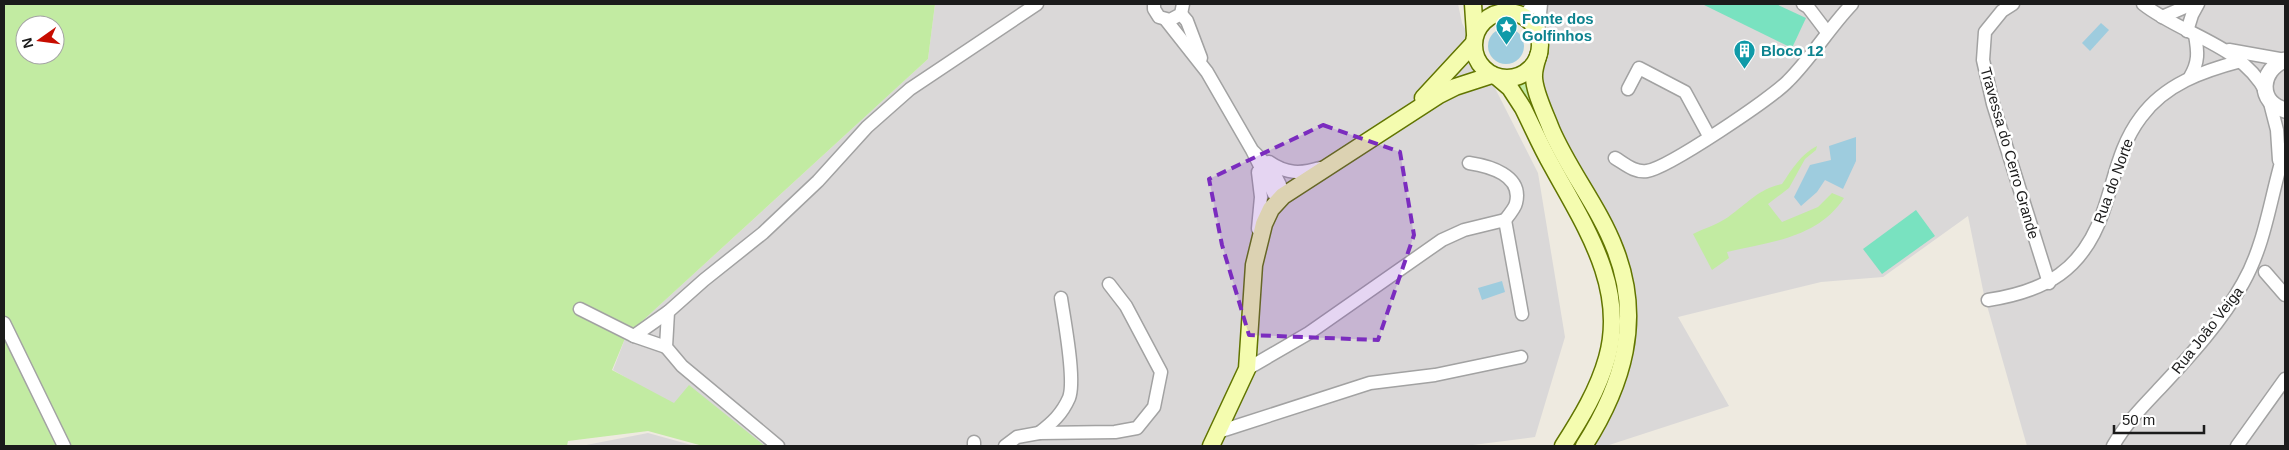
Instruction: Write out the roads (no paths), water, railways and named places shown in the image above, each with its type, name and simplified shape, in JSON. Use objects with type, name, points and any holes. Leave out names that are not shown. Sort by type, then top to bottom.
[{"type":"main road","points":[[1473,4],[1474,39],[1478,62],[1510,88],[1523,108],[1599,253],[1609,285],[1612,320],[1607,356],[1595,392],[1563,446]]},
{"type":"main road","points":[[1398,122],[1450,71],[1474,39],[1484,20],[1500,12],[1521,9],[1538,34],[1539,53],[1533,77],[1541,103],[1557,143],[1615,248],[1625,280],[1629,318],[1626,353],[1612,395],[1584,446]]},
{"type":"main road","points":[[1215,439],[1247,369],[1254,265],[1264,224],[1271,209],[1283,196],[1455,87],[1494,76],[1507,78],[1518,76],[1527,71],[1539,53]]},
{"type":"street","points":[[634,336],[668,312],[704,280],[763,233],[818,181],[867,127],[910,89],[1038,4]]},
{"type":"street","points":[[1141,4],[1174,19],[1182,9],[1207,72],[1252,150],[1274,194],[1283,196]]},
{"type":"street","points":[[1538,34],[1541,4]]},
{"type":"street","points":[[1803,4],[1808,7],[1827,32]]},
{"type":"street","points":[[1615,158],[1636,170],[1647,171],[1667,162],[1760,104],[1786,83],[1802,66],[1827,32],[1852,4]]},
{"type":"street","name":"Travessa do Cerro Grande","points":[[2013,4],[2002,11],[1985,32],[1983,60],[1993,104],[2048,283]]},
{"type":"street","points":[[2143,4],[2162,18],[2219,47],[2241,61],[2252,70],[2274,104],[2285,110]]},
{"type":"street","points":[[2162,18],[2192,4]]},
{"type":"street","points":[[2190,77],[2198,58],[2191,33],[2192,14],[2198,4]]},
{"type":"street","points":[[1159,12],[1207,72]]},
{"type":"street","points":[[2219,47],[2241,53],[2285,60]]},
{"type":"street","points":[[2279,168],[2277,130],[2265,84],[2271,68],[2285,60]]},
{"type":"street","name":"Rua do Norte","points":[[1988,300],[2015,296],[2048,283],[2074,264],[2093,237],[2104,211],[2112,177],[2124,144],[2142,116],[2165,94],[2190,77],[2241,61]]},
{"type":"street","points":[[1628,89],[1639,68],[1685,92],[1708,136]]},
{"type":"street","name":"Rua João Veiga","points":[[2113,446],[2134,414],[2202,340],[2244,282],[2256,254],[2285,149]]},
{"type":"street","points":[[1252,150],[1271,164],[1288,172],[1307,172],[1332,164]]},
{"type":"street","points":[[1252,150],[1259,174],[1261,197],[1254,265]]},
{"type":"street","points":[[1469,163],[1481,165],[1506,174],[1516,191],[1516,204],[1506,220],[1522,314]]},
{"type":"street","points":[[1247,369],[1309,333],[1442,240],[1464,230],[1506,220]]},
{"type":"street","points":[[2265,272],[2285,296]]},
{"type":"street","points":[[1005,446],[1017,438],[1039,433],[1114,432],[1137,428],[1154,407],[1161,372],[1136,322],[1109,284]]},
{"type":"street","points":[[1039,433],[1056,420],[1069,397],[1070,360],[1061,298]]},
{"type":"street","points":[[580,310],[634,336],[666,347],[682,366],[778,446]]},
{"type":"street","points":[[666,347],[668,312]]},
{"type":"street","points":[[4,323],[64,446]]},
{"type":"street","points":[[1215,439],[1370,383],[1435,375],[1522,357]]},
{"type":"street","points":[[2238,446],[2285,379]]},
{"type":"water","points":[[2101,23],[2109,30],[2090,51],[2082,43]]},
{"type":"water","name":"Fonte dos Golfinhos","points":[[1506,28],[1513,29],[1519,33],[1523,39],[1523,53],[1519,59],[1513,63],[1506,64],[1499,63],[1493,59],[1489,53],[1488,46],[1489,39],[1493,33],[1499,29]]},
{"type":"water","points":[[1856,137],[1856,161],[1843,189],[1825,180],[1817,192],[1801,206],[1794,197],[1810,165],[1831,160],[1829,146]]},
{"type":"water","points":[[1502,281],[1505,292],[1482,300],[1478,288]]},
{"type":"place","name":"Fonte dos Golfinhos","points":[[1506,46]]},
{"type":"place","name":"Bloco 12","points":[[1745,69]]}]
